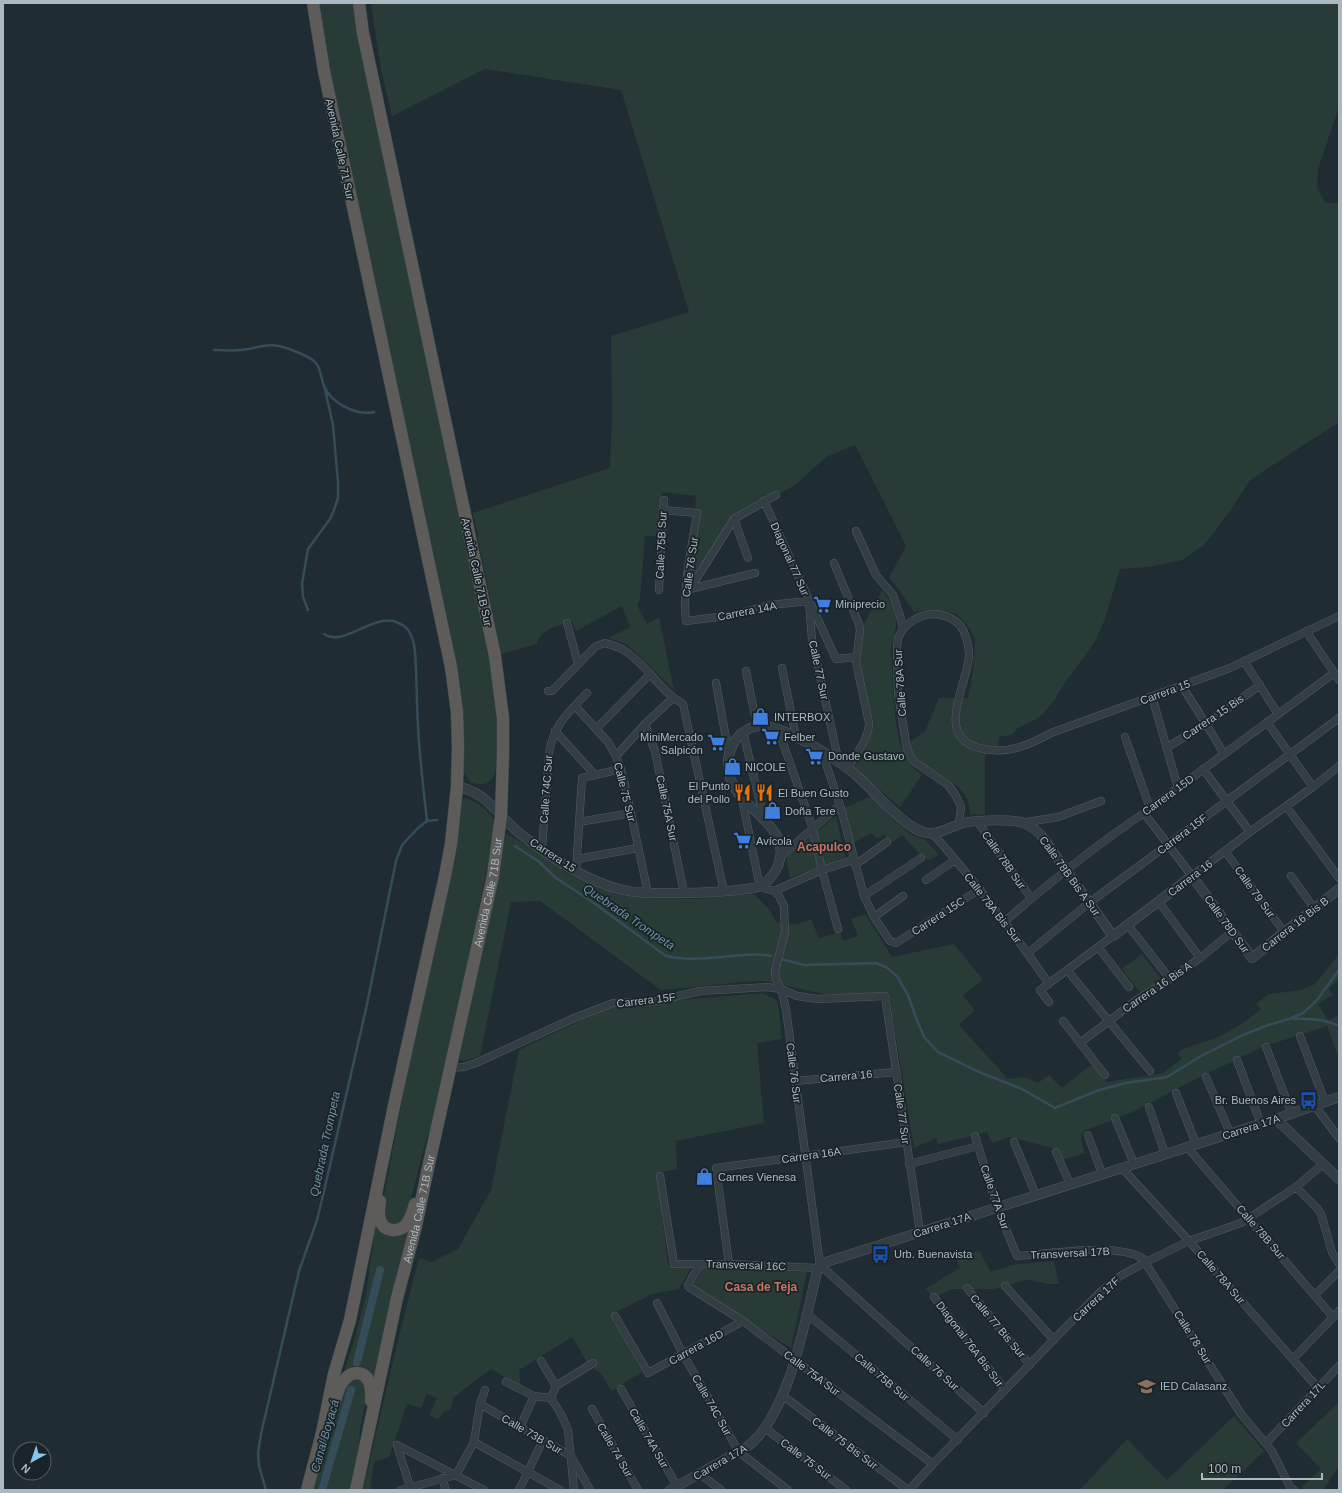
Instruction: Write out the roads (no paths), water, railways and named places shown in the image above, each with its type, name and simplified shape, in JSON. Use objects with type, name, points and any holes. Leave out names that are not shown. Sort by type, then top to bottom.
[{"type":"highway","name":"Avenida Calle 71 Sur","points":[[313,3],[324,71],[451,667],[457,725],[457,787]]},
{"type":"highway","name":"Avenida Calle 71B Sur","points":[[356,1490],[397,1298],[415,1232],[493,876],[501,816],[503,725],[497,670],[365,40],[360,3]]},
{"type":"highway","points":[[307,1490],[322,1433],[334,1374],[350,1320],[385,1150],[445,876],[452,838],[457,787]]},
{"type":"highway","points":[[385,1150],[379,1214],[382,1225],[388,1229],[400,1229],[408,1221],[428,1168]]},
{"type":"highway","points":[[322,1433],[343,1380],[350,1374],[360,1373],[367,1379],[371,1389],[366,1442]]},
{"type":"street","points":[[688,590],[734,519],[776,495]]},
{"type":"street","name":"Calle 75B Sur","points":[[659,590],[664,500]]},
{"type":"street","name":"Diagonal 77 Sur","points":[[764,501],[836,659],[856,657]]},
{"type":"street","name":"Calle 76 Sur","points":[[663,510],[698,512],[688,590],[684,607],[686,621]]},
{"type":"street","points":[[734,519],[748,558]]},
{"type":"street","name":"Calle 78A Sur","points":[[856,531],[876,574],[893,595],[897,605],[902,629],[897,643],[898,694],[907,749],[913,761],[948,785],[954,793],[960,808],[959,824]]},
{"type":"street","points":[[834,562],[858,619],[860,630],[856,662],[869,728],[864,741],[848,768]]},
{"type":"street","points":[[688,590],[755,573]]},
{"type":"street","name":"Carrera 14A","points":[[686,621],[734,615],[769,605],[809,601]]},
{"type":"street","name":"Calle 77 Sur","points":[[809,601],[812,640],[839,763]]},
{"type":"street","name":"Carrera 15","points":[[902,629],[914,619],[936,614],[952,619],[961,626],[968,643],[969,655],[958,701],[956,723],[959,733],[965,741],[974,746],[986,749],[1006,750],[1022,747],[1051,733],[1230,668],[1339,616]]},
{"type":"street","points":[[567,623],[578,663]]},
{"type":"street","points":[[1306,631],[1339,680]]},
{"type":"street","points":[[548,691],[552,691],[596,646],[605,643],[626,652],[673,698],[683,704],[724,892]]},
{"type":"street","points":[[1244,661],[1278,714]]},
{"type":"street","points":[[782,668],[796,737]]},
{"type":"street","points":[[746,671],[757,726]]},
{"type":"street","name":"Carrera 15D","points":[[1004,922],[1066,870],[1334,673]]},
{"type":"street","points":[[596,729],[650,674]]},
{"type":"street","points":[[716,683],[729,756],[729,775],[742,799],[760,887]]},
{"type":"street","name":"Carrera 15 Bis","points":[[1166,748],[1206,724],[1260,685]]},
{"type":"street","points":[[1182,686],[1224,754]]},
{"type":"street","name":"Calle 74C Sur","points":[[542,849],[549,752],[556,731],[563,718],[587,693]]},
{"type":"street","points":[[1152,696],[1178,788]]},
{"type":"street","points":[[616,756],[645,724],[673,698]]},
{"type":"street","name":"Calle 75 Sur","points":[[575,706],[608,742],[616,756],[621,769],[648,893]]},
{"type":"street","name":"Carrera 15F","points":[[1028,953],[1089,903],[1339,718]]},
{"type":"street","points":[[1267,722],[1313,787]]},
{"type":"street","name":"Calle 75A Sur","points":[[645,724],[655,751],[684,893]]},
{"type":"street","points":[[729,756],[734,743],[743,732],[757,726],[778,729],[796,737],[848,768],[909,825],[923,832],[933,834],[943,832],[959,824],[977,821],[1021,823],[1058,817],[1101,801]]},
{"type":"street","points":[[778,729],[813,829],[822,870],[838,929]]},
{"type":"street","points":[[556,731],[595,775]]},
{"type":"street","points":[[743,732],[764,819]]},
{"type":"street","name":"Calle 78D Sur","points":[[1125,737],[1147,810],[1168,844],[1252,958]]},
{"type":"street","points":[[822,752],[840,805],[864,896],[874,917],[903,896]]},
{"type":"street","name":"Carrera 16","points":[[1049,1002],[1040,990],[1159,902],[1250,832],[1313,787],[1339,766]]},
{"type":"street","points":[[576,871],[582,778],[621,769]]},
{"type":"street","points":[[1204,769],[1250,832]]},
{"type":"street","name":"Carrera 15","points":[[457,787],[467,788],[476,793],[522,835],[576,871],[617,889],[648,893],[684,893],[724,892],[760,887]]},
{"type":"street","points":[[742,799],[764,819],[777,836],[780,843],[781,856]]},
{"type":"street","points":[[760,887],[772,876],[781,856],[840,805]]},
{"type":"street","points":[[1286,806],[1339,878]]},
{"type":"street","points":[[579,822],[631,813]]},
{"type":"street","name":"Calle 78B Sur","points":[[977,821],[1032,898]]},
{"type":"street","name":"Calle 78B Bis A Sur","points":[[1021,823],[1031,826],[1041,835],[1113,936]]},
{"type":"street","name":"Calle 78A Bis Sur","points":[[933,834],[980,889],[1028,953],[1049,984]]},
{"type":"street","points":[[760,887],[774,891],[822,870],[854,862],[887,842]]},
{"type":"street","points":[[577,859],[638,848]]},
{"type":"street","name":"Calle 79 Sur","points":[[1225,851],[1284,932]]},
{"type":"street","points":[[864,896],[921,858]]},
{"type":"street","points":[[926,880],[955,860]]},
{"type":"street","points":[[1291,876],[1314,908]]},
{"type":"street","name":"Carrera 15C","points":[[874,917],[890,941],[896,942],[980,889]]},
{"type":"street","name":"Carrera 16 Bis B","points":[[1252,958],[1339,889]]},
{"type":"street","name":"Calle 76 Sur","points":[[774,891],[779,896],[784,906],[785,925],[775,971],[776,979],[786,1008],[819,1266],[984,1413]]},
{"type":"street","points":[[1159,902],[1200,958]]},
{"type":"street","points":[[1128,925],[1170,979]]},
{"type":"street","name":"Carrera 16 Bis A","points":[[1080,1043],[1138,999],[1200,958],[1233,931]]},
{"type":"street","points":[[1098,947],[1129,987]]},
{"type":"street","points":[[1068,970],[1150,1071]]},
{"type":"street","name":"Carrera 15F","points":[[450,1068],[464,1067],[476,1063],[574,1018],[613,1003],[656,1001],[700,991],[767,987],[798,996],[818,999],[885,996]]},
{"type":"street","name":"Calle 77 Sur","points":[[885,996],[920,1232]]},
{"type":"street","points":[[1063,1021],[1105,1075]]},
{"type":"street","points":[[1300,1036],[1325,1102]]},
{"type":"street","points":[[1266,1046],[1292,1114]]},
{"type":"street","points":[[1237,1060],[1260,1124]]},
{"type":"street","name":"Carrera 16","points":[[795,1081],[896,1072]]},
{"type":"street","points":[[1206,1077],[1230,1133]]},
{"type":"street","name":"Calle 78B Sur","points":[[1176,1093],[1192,1146],[1249,1218],[1333,1317]]},
{"type":"street","name":"Carrera 17A","points":[[674,1488],[739,1452],[754,1442],[765,1428],[782,1395],[796,1360],[819,1266],[997,1207],[1292,1114],[1339,1097]]},
{"type":"street","points":[[1314,1106],[1339,1138]]},
{"type":"street","points":[[1149,1107],[1165,1154]]},
{"type":"street","points":[[1115,1118],[1134,1164]]},
{"type":"street","points":[[1276,1119],[1339,1179]]},
{"type":"street","name":"Calle 77A Sur","points":[[976,1136],[997,1207],[1016,1256]]},
{"type":"street","points":[[1088,1136],[1102,1174]]},
{"type":"street","name":"Carrera 16A","points":[[729,1264],[716,1168],[906,1142]]},
{"type":"street","points":[[1014,1142],[1036,1195]]},
{"type":"street","points":[[909,1164],[978,1146]]},
{"type":"street","points":[[1056,1152],[1070,1184]]},
{"type":"street","name":"Carrera 17F","points":[[909,1490],[1099,1293],[1120,1276],[1189,1240],[1249,1218],[1296,1186],[1323,1164]]},
{"type":"street","name":"Calle 78A Sur","points":[[1122,1168],[1189,1240],[1318,1388]]},
{"type":"street","name":"Transversal 16C","points":[[660,1176],[674,1264],[819,1266]]},
{"type":"street","points":[[1296,1186],[1321,1214],[1332,1252],[1339,1264]]},
{"type":"street","name":"Transversal 17B","points":[[1016,1256],[1084,1251],[1115,1251],[1134,1254],[1146,1262]]},
{"type":"street","name":"Calle 78 Sur","points":[[1146,1262],[1241,1414],[1266,1443],[1280,1464],[1290,1487],[1294,1490]]},
{"type":"street","name":"Calle 75A Sur","points":[[700,1264],[688,1286],[743,1321],[933,1464]]},
{"type":"street","points":[[1315,1295],[1339,1271]]},
{"type":"street","points":[[1005,1286],[1054,1340]]},
{"type":"street","name":"Calle 77 Bis Sur","points":[[967,1288],[1030,1365]]},
{"type":"street","name":"Diagonal 76A Bis Sur","points":[[934,1297],[1005,1390]]},
{"type":"street","name":"Calle 74C Sur","points":[[657,1303],[683,1354],[739,1452],[788,1490]]},
{"type":"street","points":[[1292,1359],[1339,1311]]},
{"type":"street","name":"Calle 75B Sur","points":[[807,1314],[958,1440]]},
{"type":"street","name":"Carrera 16D","points":[[615,1316],[648,1373],[743,1321]]},
{"type":"street","points":[[541,1361],[556,1386]]},
{"type":"street","points":[[551,1398],[556,1386],[593,1363]]},
{"type":"street","name":"Carrera 17L","points":[[1266,1443],[1339,1366]]},
{"type":"street","points":[[506,1382],[534,1396],[551,1398]]},
{"type":"street","name":"Calle 74A Sur","points":[[621,1389],[674,1488]]},
{"type":"street","points":[[401,1490],[410,1489],[442,1478],[456,1475],[474,1442],[480,1404],[485,1390]]},
{"type":"street","name":"Calle 75 Bis Sur","points":[[782,1395],[909,1490]]},
{"type":"street","points":[[520,1427],[534,1396]]},
{"type":"street","points":[[551,1398],[565,1422],[569,1438],[574,1490]]},
{"type":"street","name":"Calle 73B Sur","points":[[480,1404],[571,1456],[590,1490]]},
{"type":"street","name":"Calle 74 Sur","points":[[592,1409],[638,1490]]},
{"type":"street","name":"Calle 75 Sur","points":[[765,1428],[846,1490]]},
{"type":"street","points":[[519,1490],[542,1440]]},
{"type":"street","points":[[474,1442],[560,1490]]},
{"type":"street","points":[[410,1489],[397,1444],[484,1490]]},
{"type":"street","points":[[700,1474],[721,1490]]},
{"type":"street","points":[[442,1478],[446,1490]]},
{"type":"waterway","points":[[214,350],[238,350],[270,345],[282,347],[299,353],[310,358],[316,363],[327,392],[338,403],[352,410],[367,413],[374,412]]},
{"type":"waterway","points":[[308,610],[303,597],[302,584],[308,549],[330,519],[338,498],[333,425],[324,385]]},
{"type":"waterway","points":[[324,634],[332,637],[340,637],[384,621],[393,621],[405,627],[409,631],[415,651],[418,733],[427,821]]},
{"type":"waterway","name":"Quebrada Trompeta","points":[[266,1490],[259,1466],[258,1453],[261,1434],[299,1271],[317,1220],[325,1187],[366,1009],[396,861],[402,845],[417,829],[427,821],[437,820]]},
{"type":"waterway","name":"Quebrada Trompeta","points":[[515,846],[538,861],[556,878],[594,903],[666,956],[690,959],[751,954],[771,956]]},
{"type":"waterway","name":"Quebrada Trompeta","points":[[781,959],[804,965],[876,963],[886,967],[897,976],[908,995],[924,1037],[938,1052],[979,1072],[1022,1089],[1055,1108],[1099,1090],[1126,1083],[1167,1077],[1201,1056],[1243,1035],[1303,1013],[1317,1000],[1339,970]]},
{"type":"waterway","points":[[1293,1019],[1316,1020],[1339,1026]]},
{"type":"waterway","name":"Canal Boyacá","points":[[357,1362],[380,1270]]},
{"type":"waterway","name":"Canal Boyacá","points":[[322,1490],[351,1390]]},
{"type":"place","name":"Miniprecio","points":[[822,604]]},
{"type":"place","name":"INTERBOX","points":[[761,717]]},
{"type":"place","name":"Felber","points":[[771,737]]},
{"type":"place","name":"MiniMercado Salpicón","points":[[716,743]]},
{"type":"place","name":"Donde Gustavo","points":[[815,756]]},
{"type":"place","name":"NICOLE","points":[[732,767]]},
{"type":"place","name":"El Punto del Pollo","points":[[743,792]]},
{"type":"place","name":"El Buen Gusto","points":[[765,793]]},
{"type":"place","name":"Doña Tere","points":[[772,811]]},
{"type":"place","name":"Avícola","points":[[743,841]]},
{"type":"place","name":"Br. Buenos Aires","points":[[1309,1100]]},
{"type":"place","name":"Carnes Vienesa","points":[[705,1177]]},
{"type":"place","name":"Urb. Buenavista","points":[[881,1254]]},
{"type":"place","name":"IED Calasanz","points":[[1147,1386]]},
{"type":"district","name":"Acapulco","points":[[824,847]]},
{"type":"district","name":"Casa de Teja","points":[[761,1287]]}]
